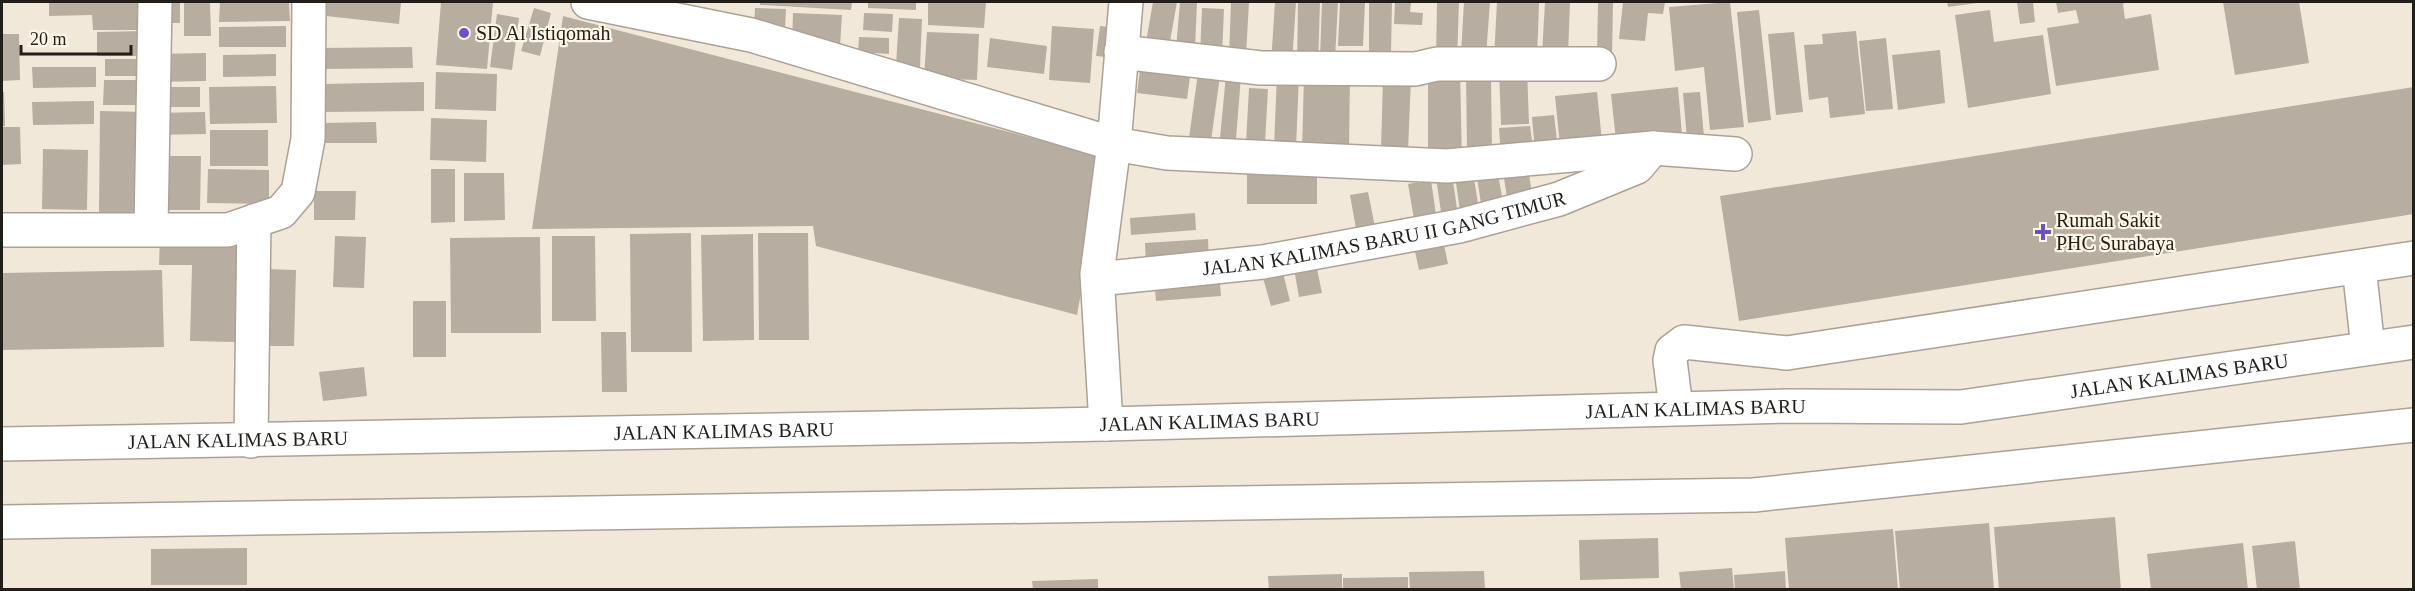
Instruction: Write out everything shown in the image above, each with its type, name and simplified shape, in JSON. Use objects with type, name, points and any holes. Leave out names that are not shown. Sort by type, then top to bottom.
[{"type":"street","points":[[152,229],[155,2]]},
{"type":"street","points":[[2,230],[228,230],[281,213],[298,192],[308,139],[309,2]]},
{"type":"street","name":"JALAN KALIMAS BARU II GANG TIMUR","points":[[588,2],[750,35],[1114,144],[1167,153],[1447,166],[1653,148],[1735,154]]},
{"type":"street","points":[[1106,424],[1098,279],[1114,144],[1126,2]]},
{"type":"street","points":[[1121,52],[1261,68],[1415,69],[1437,64],[1599,64]]},
{"type":"street","name":"JALAN KALIMAS BARU II GANG TIMUR","points":[[1098,279],[1263,262],[1459,226],[1559,199],[1637,167],[1653,148]]},
{"type":"street","points":[[251,441],[254,221]]},
{"type":"street","points":[[1676,408],[1670,360],[1672,351],[1684,342],[1787,353],[2414,258]]},
{"type":"street","points":[[2359,267],[2368,348]]},
{"type":"street","name":"JALAN KALIMAS BARU","points":[[2,444],[1106,424],[1676,408],[1961,407],[2414,342]]},
{"type":"street","points":[[1787,353],[1787,406]]},
{"type":"street","points":[[2,522],[1754,495],[2414,425]]},
{"type":"building","points":[[49,2],[149,2],[149,30],[93,30],[92,15],[49,16]]},
{"type":"building","points":[[159,2],[180,2],[180,23],[159,23]]},
{"type":"building","points":[[184,2],[210,2],[211,36],[184,36]]},
{"type":"building","points":[[220,2],[289,2],[290,21],[219,22]]},
{"type":"building","points":[[327,2],[401,2],[399,24],[326,16]]},
{"type":"building","name":"SD Al Istiqomah","points":[[441,2],[493,2],[487,69],[436,65]]},
{"type":"building","points":[[760,2],[852,2],[851,10],[760,5]]},
{"type":"building","points":[[868,2],[916,2],[916,10],[868,8]]},
{"type":"building","points":[[928,2],[986,2],[984,28],[928,25]]},
{"type":"building","points":[[1153,2],[1177,2],[1169,47],[1146,42]]},
{"type":"building","points":[[1180,2],[1197,2],[1195,49],[1176,48]]},
{"type":"building","points":[[1231,2],[1249,2],[1246,55],[1229,55]]},
{"type":"building","points":[[1275,2],[1296,2],[1292,64],[1271,63]]},
{"type":"building","points":[[1298,2],[1320,2],[1318,66],[1297,65]]},
{"type":"building","points":[[1322,2],[1338,2],[1335,59],[1320,58]]},
{"type":"building","points":[[1340,2],[1365,2],[1363,46],[1338,46]]},
{"type":"building","points":[[1369,2],[1392,2],[1391,54],[1369,55]]},
{"type":"building","points":[[1395,2],[1411,2],[1410,12],[1423,13],[1422,25],[1394,24]]},
{"type":"building","points":[[1437,2],[1459,2],[1457,59],[1436,59]]},
{"type":"building","points":[[1464,2],[1490,2],[1486,56],[1461,55]]},
{"type":"building","points":[[1497,2],[1539,3],[1537,59],[1494,58]]},
{"type":"building","points":[[1545,2],[1570,2],[1568,56],[1542,55]]},
{"type":"building","points":[[1598,2],[1613,2],[1612,58],[1597,58]]},
{"type":"building","points":[[1623,2],[1665,2],[1663,14],[1648,13],[1645,41],[1619,39]]},
{"type":"building","points":[[1730,2],[1744,127],[1710,130],[1704,67],[1675,71],[1669,7]]},
{"type":"building","points":[[1947,2],[1977,2],[1977,3],[1948,7]]},
{"type":"building","points":[[2017,2],[2033,2],[2035,22],[2020,24]]},
{"type":"building","points":[[2056,2],[2127,2],[2123,4],[2125,19],[2151,14],[2159,70],[2056,86],[2047,28],[2079,23],[2076,10],[2058,13]]},
{"type":"building","points":[[2223,2],[2299,2],[2309,63],[2235,75]]},
{"type":"building","points":[[534,8],[551,13],[540,56],[521,51]]},
{"type":"building","points":[[755,8],[786,9],[785,29],[754,27]]},
{"type":"building","points":[[1202,8],[1224,9],[1222,57],[1200,56]]},
{"type":"building","points":[[1759,10],[1771,120],[1748,123],[1737,12]]},
{"type":"building","points":[[1990,10],[1994,42],[2043,35],[2051,94],[1968,108],[1955,15]]},
{"type":"building","points":[[793,13],[842,15],[840,46],[792,43]]},
{"type":"building","points":[[864,13],[893,14],[892,32],[863,30]]},
{"type":"building","points":[[497,14],[519,18],[512,70],[490,67]]},
{"type":"building","points":[[563,16],[1105,157],[1077,315],[816,246],[813,226],[532,229]]},
{"type":"building","points":[[899,18],[922,19],[920,67],[896,65]]},
{"type":"building","points":[[286,26],[286,47],[219,47],[219,27]]},
{"type":"building","points":[[1052,26],[1094,29],[1090,83],[1049,80]]},
{"type":"building","points":[[1100,26],[1120,28],[1117,58],[1096,56]]},
{"type":"building","points":[[146,31],[146,56],[97,56],[97,32]]},
{"type":"building","points":[[1856,31],[1865,114],[1830,118],[1828,97],[1809,100],[1804,45],[1823,44],[1822,34]]},
{"type":"building","points":[[927,32],[979,34],[977,80],[924,78]]},
{"type":"building","points":[[1794,32],[1803,112],[1776,115],[1768,34]]},
{"type":"building","points":[[2,34],[19,34],[20,80],[2,81]]},
{"type":"building","points":[[859,37],[889,38],[889,54],[858,52]]},
{"type":"building","points":[[990,38],[1047,46],[1044,74],[987,67]]},
{"type":"building","points":[[1886,38],[1893,109],[1866,111],[1859,41]]},
{"type":"building","points":[[412,47],[413,68],[320,69],[319,48]]},
{"type":"building","points":[[1940,50],[1945,103],[1898,110],[1892,55]]},
{"type":"building","points":[[206,53],[206,81],[158,82],[158,54]]},
{"type":"building","points":[[276,54],[276,76],[223,77],[223,55]]},
{"type":"building","points":[[105,59],[152,59],[152,76],[105,76]]},
{"type":"building","points":[[1141,63],[1191,69],[1187,99],[1137,93]]},
{"type":"building","points":[[1199,66],[1221,69],[1210,148],[1188,145]]},
{"type":"building","points":[[32,67],[96,67],[96,87],[33,88]]},
{"type":"building","points":[[1428,68],[1460,68],[1462,162],[1428,163]]},
{"type":"building","points":[[1527,68],[1529,124],[1501,125],[1499,69]]},
{"type":"building","points":[[436,72],[497,74],[496,111],[435,109]]},
{"type":"building","points":[[1277,73],[1299,75],[1296,148],[1274,147]]},
{"type":"building","points":[[1491,73],[1492,153],[1467,153],[1466,74]]},
{"type":"building","points":[[1226,75],[1241,76],[1236,139],[1220,138]]},
{"type":"building","points":[[1304,75],[1350,76],[1349,152],[1302,151]]},
{"type":"building","points":[[1383,77],[1411,78],[1408,151],[1381,150]]},
{"type":"building","points":[[104,80],[144,80],[144,105],[103,105]]},
{"type":"building","points":[[424,82],[424,111],[324,112],[323,84]]},
{"type":"building","points":[[276,86],[277,123],[210,124],[209,87]]},
{"type":"building","points":[[156,87],[200,87],[200,107],[156,107]]},
{"type":"building","points":[[1678,87],[1682,135],[1617,150],[1611,94]]},
{"type":"building","points":[[2414,87],[2414,214],[1739,321],[1720,196]]},
{"type":"building","points":[[1249,88],[1268,89],[1265,143],[1246,142]]},
{"type":"building","points":[[2,92],[4,92],[5,126],[2,126]]},
{"type":"building","points":[[1597,92],[1602,141],[1560,145],[1555,96]]},
{"type":"building","points":[[1700,92],[1704,137],[1687,139],[1683,93]]},
{"type":"building","points":[[94,101],[94,124],[33,125],[32,102]]},
{"type":"building","points":[[100,111],[146,112],[144,214],[99,213]]},
{"type":"building","points":[[205,112],[206,134],[154,135],[154,113]]},
{"type":"building","points":[[1554,115],[1558,149],[1535,151],[1532,117]]},
{"type":"building","points":[[431,118],[487,120],[486,162],[430,160]]},
{"type":"building","points":[[376,122],[377,143],[321,143],[322,123]]},
{"type":"building","points":[[1530,126],[1534,154],[1501,156],[1499,128]]},
{"type":"building","points":[[2,127],[20,127],[21,164],[2,165]]},
{"type":"building","points":[[210,130],[268,130],[268,166],[210,166]]},
{"type":"building","points":[[43,149],[88,150],[87,210],[42,209]]},
{"type":"building","points":[[158,156],[201,156],[200,210],[157,210]]},
{"type":"building","points":[[1497,168],[1505,214],[1483,217],[1476,171]]},
{"type":"building","points":[[1528,168],[1533,200],[1508,204],[1503,172]]},
{"type":"building","points":[[208,169],[269,170],[269,204],[207,203]]},
{"type":"building","points":[[431,169],[455,169],[455,222],[431,223]]},
{"type":"building","points":[[1247,170],[1317,170],[1317,204],[1247,204]]},
{"type":"building","points":[[464,173],[504,173],[505,220],[464,221]]},
{"type":"building","points":[[1473,173],[1480,215],[1461,218],[1455,176]]},
{"type":"building","points":[[1452,174],[1458,216],[1442,219],[1436,177]]},
{"type":"building","points":[[1431,180],[1437,222],[1415,225],[1408,184]]},
{"type":"building","points":[[314,191],[356,191],[355,220],[314,220]]},
{"type":"building","points":[[1368,192],[1377,237],[1358,240],[1350,195]]},
{"type":"building","points":[[1195,213],[1196,230],[1131,235],[1130,218]]},
{"type":"building","points":[[691,233],[692,352],[631,352],[630,234]]},
{"type":"building","points":[[758,233],[808,233],[809,340],[759,340]]},
{"type":"building","points":[[753,234],[754,340],[703,341],[701,235]]},
{"type":"building","points":[[1442,235],[1448,264],[1419,270],[1413,242]]},
{"type":"building","points":[[160,236],[239,237],[236,342],[190,341],[192,265],[159,265]]},
{"type":"building","points":[[335,236],[366,237],[364,288],[333,287]]},
{"type":"building","points":[[552,236],[595,236],[596,321],[552,321]]},
{"type":"building","points":[[540,237],[541,333],[451,333],[450,238]]},
{"type":"building","points":[[1208,239],[1209,261],[1146,265],[1145,243]]},
{"type":"building","points":[[1315,259],[1322,293],[1299,297],[1293,263]]},
{"type":"building","points":[[266,269],[296,270],[294,346],[264,346]]},
{"type":"building","points":[[162,270],[164,347],[2,350],[2,273]]},
{"type":"building","points":[[1219,272],[1221,296],[1156,301],[1154,277]]},
{"type":"building","points":[[1283,273],[1290,301],[1271,306],[1263,278]]},
{"type":"building","points":[[413,301],[446,301],[446,357],[413,357]]},
{"type":"building","points":[[601,332],[626,332],[627,392],[602,392]]},
{"type":"building","points":[[364,367],[367,396],[323,401],[319,372]]},
{"type":"building","points":[[2115,517],[2121,590],[1999,590],[1994,527]]},
{"type":"building","points":[[1989,523],[1994,590],[1900,590],[1895,531]]},
{"type":"building","points":[[1893,529],[1898,590],[1789,590],[1785,538]]},
{"type":"building","points":[[1658,538],[1659,578],[1580,580],[1579,540]]},
{"type":"building","points":[[2295,541],[2300,590],[2257,590],[2252,546]]},
{"type":"building","points":[[2243,543],[2248,590],[2151,590],[2147,554]]},
{"type":"building","points":[[247,548],[247,585],[151,585],[151,549]]},
{"type":"building","points":[[1732,568],[1734,590],[1681,590],[1679,572]]},
{"type":"building","points":[[1484,571],[1485,590],[1410,590],[1409,572]]},
{"type":"building","points":[[1785,571],[1786,590],[1735,590],[1734,575]]},
{"type":"building","points":[[1342,574],[1342,590],[1269,590],[1268,576]]},
{"type":"building","points":[[1408,577],[1408,590],[1343,590],[1343,578]]},
{"type":"building","points":[[1098,579],[1098,590],[1033,590],[1032,581]]},
{"type":"place","name":"SD Al Istiqomah","points":[[464,33]]},
{"type":"place","name":"Rumah Sakit PHC Surabaya","points":[[2043,232]]}]
